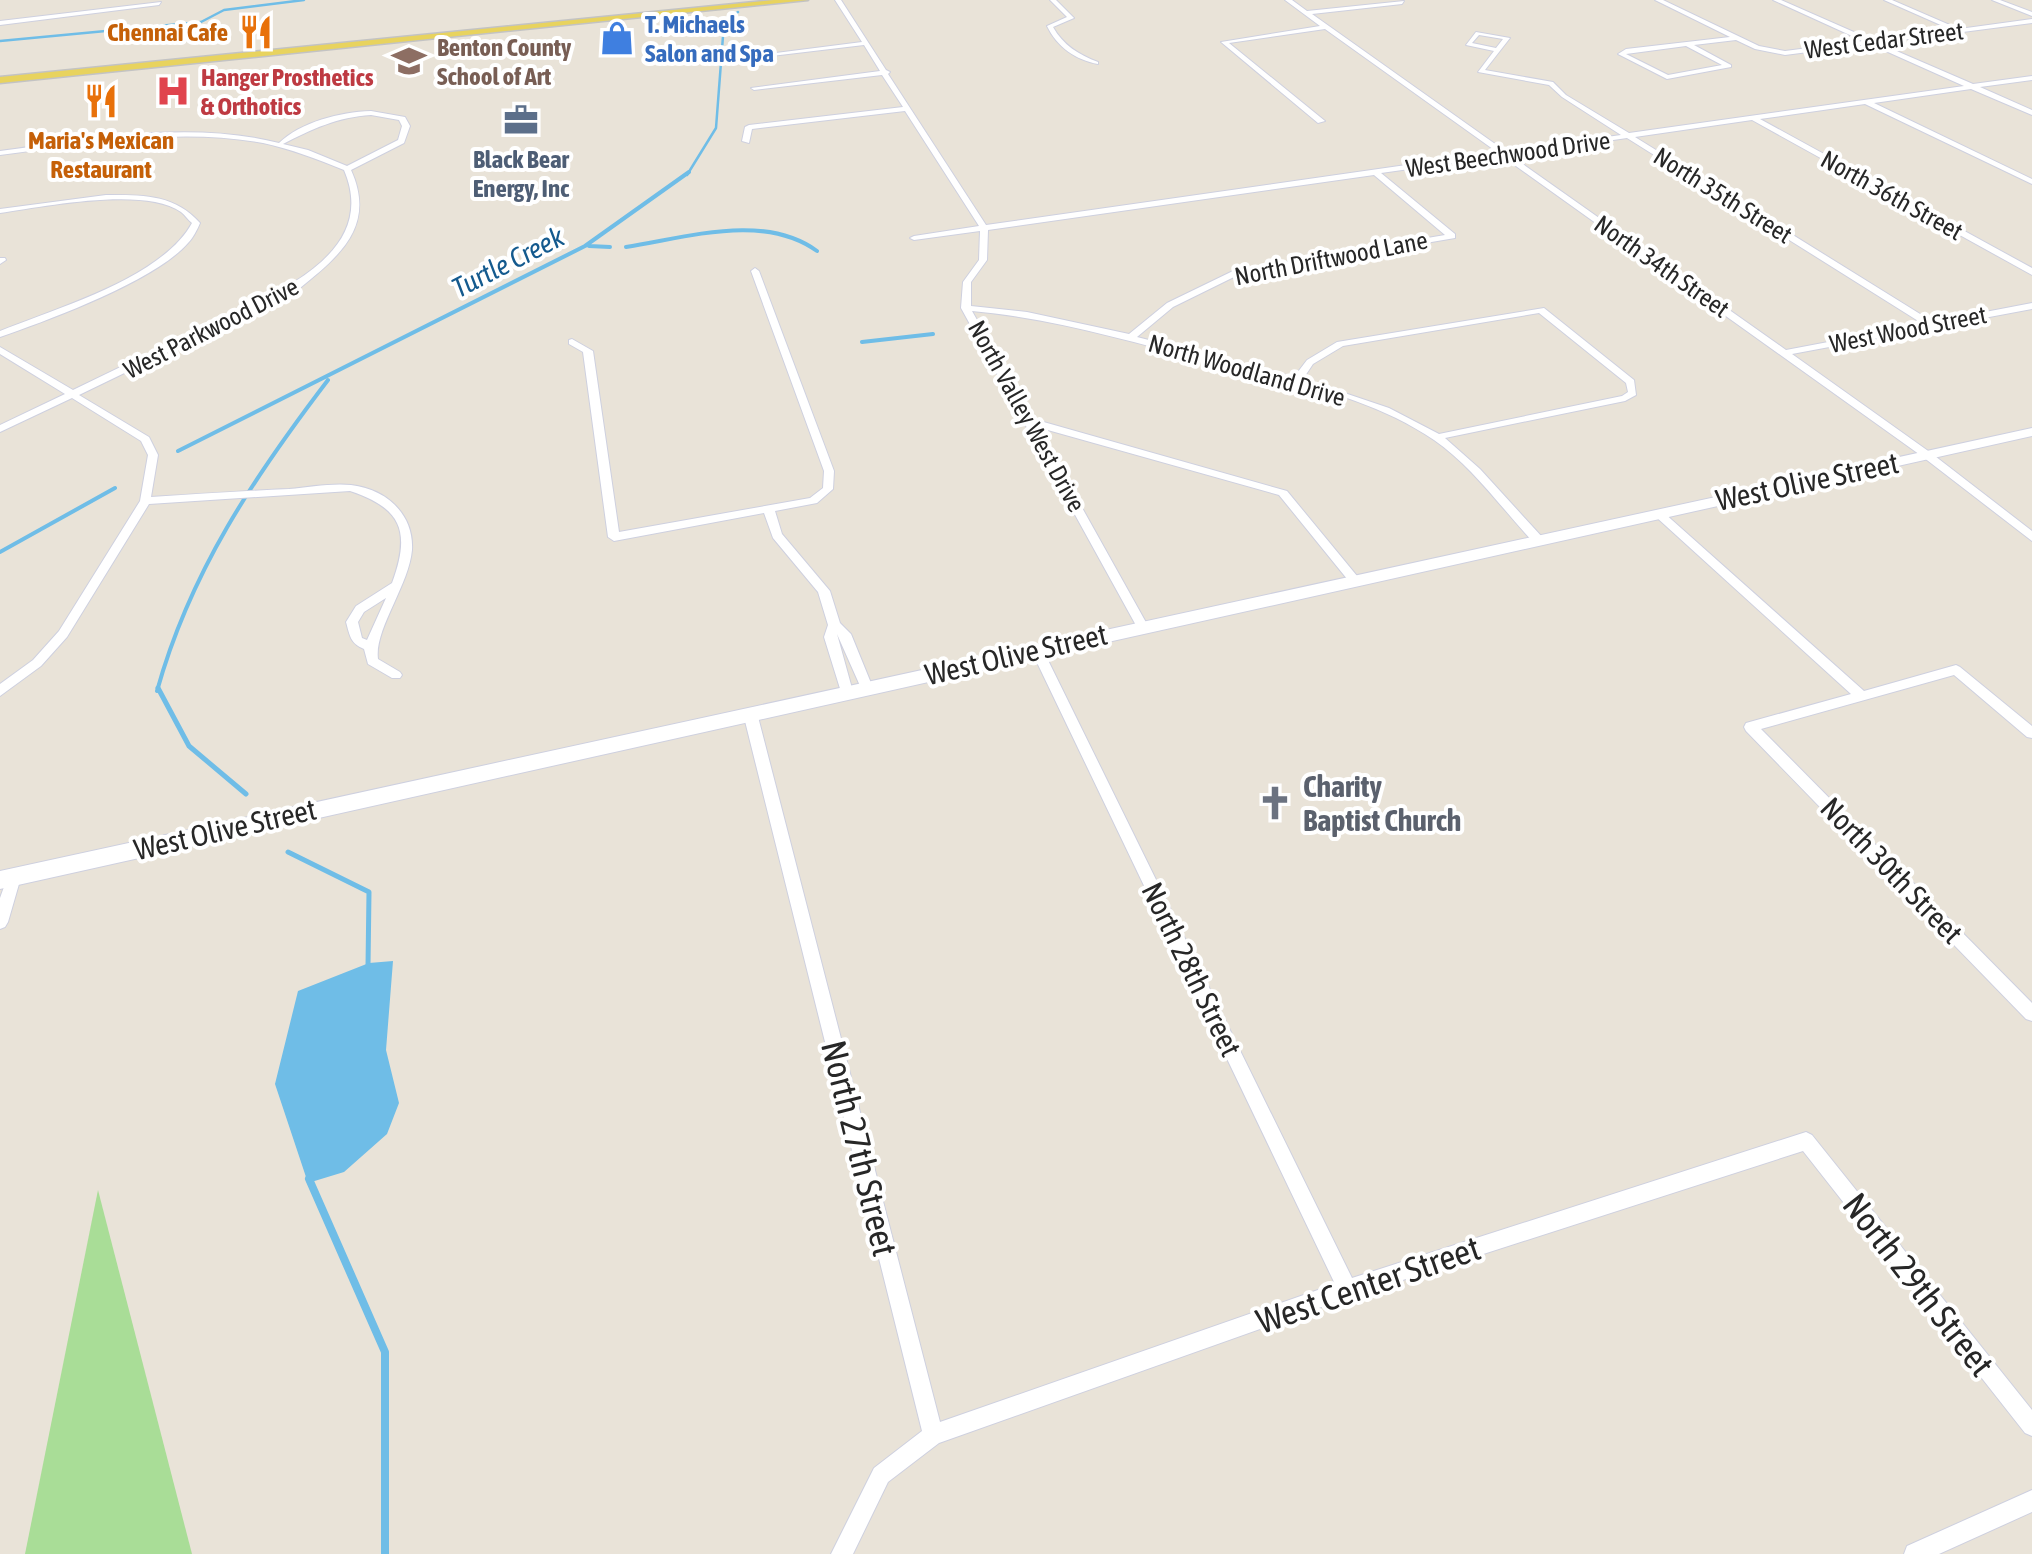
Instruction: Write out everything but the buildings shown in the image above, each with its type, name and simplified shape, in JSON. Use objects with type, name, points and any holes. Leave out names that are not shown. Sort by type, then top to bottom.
[{"type":"main road","points":[[0,80],[727,4],[803,0]]},
{"type":"main road","name":"West Olive Street","points":[[7,878],[2032,432]]},
{"type":"street","points":[[838,0],[984,228]]},
{"type":"street","points":[[1052,0],[1071,20],[1051,25],[1052,33],[1076,55],[1096,63]]},
{"type":"street","name":"North 34th Street","points":[[1288,0],[1927,454],[2029,531]]},
{"type":"street","name":"West Cedar Street","points":[[1658,0],[1757,48],[1786,53],[2032,18]]},
{"type":"street","points":[[1776,0],[2032,113]]},
{"type":"street","points":[[1887,0],[1960,30]]},
{"type":"street","points":[[1995,0],[2032,18]]},
{"type":"street","points":[[1306,13],[1402,2]]},
{"type":"street","points":[[0,23],[160,3]]},
{"type":"street","points":[[1321,121],[1224,42],[1326,28]]},
{"type":"street","points":[[1686,44],[1728,66],[1667,77],[1621,54],[1626,51],[1686,44],[1738,38]]},
{"type":"street","points":[[763,55],[867,43]]},
{"type":"street","name":"North 35th Street","points":[[1498,50],[1480,71],[1551,83],[1930,325]]},
{"type":"street","points":[[754,88],[886,72]]},
{"type":"street","name":"West Beechwood Drive","points":[[914,238],[2032,78]]},
{"type":"street","points":[[1867,102],[2032,182]]},
{"type":"street","points":[[746,141],[749,127],[909,108]]},
{"type":"street","points":[[0,153],[201,134],[282,142],[346,169],[401,141],[406,126],[402,119],[376,113],[339,117],[282,142]]},
{"type":"street","name":"North 36th Street","points":[[1753,118],[2032,272]]},
{"type":"street","name":"West Parkwood Drive","points":[[0,429],[266,305],[322,267],[351,232],[358,214],[359,197],[346,169]]},
{"type":"street","name":"North Driftwood Lane","points":[[1130,337],[1170,305],[1236,273],[1452,236],[1376,174]]},
{"type":"street","points":[[0,211],[131,198],[178,204],[189,210],[196,223],[186,244],[152,268],[0,334]]},
{"type":"street","name":"North Valley West Drive","points":[[984,228],[983,260],[967,282],[966,308],[1142,626]]},
{"type":"street","points":[[572,342],[588,350],[614,537],[813,500],[828,489],[830,470],[755,271]]},
{"type":"street","name":"West Wood Street","points":[[1784,353],[2032,306]]},
{"type":"street","name":"North Woodland Drive","points":[[966,308],[1018,311],[1298,380],[1438,437],[1539,540]]},
{"type":"street","points":[[1298,380],[1310,362],[1340,344],[1541,310],[1631,382],[1633,392],[1626,398],[1438,437]]},
{"type":"street","points":[[0,350],[144,440],[153,454],[145,501],[63,634],[37,663],[0,691]]},
{"type":"street","points":[[1032,422],[1283,493],[1356,582]]},
{"type":"street","points":[[145,501],[350,488],[380,494],[399,511],[407,557],[370,646],[372,661],[396,675]]},
{"type":"street","points":[[768,510],[777,535],[824,591],[834,625],[830,638],[857,690]]},
{"type":"street","points":[[1659,514],[1860,695],[1956,670],[2032,734]]},
{"type":"street","points":[[370,646],[357,641],[352,622],[360,609],[397,584]]},
{"type":"street","name":"North 28th Street","points":[[1037,650],[1347,1288]]},
{"type":"street","name":"North 30th Street","points":[[1860,695],[1751,727],[2032,1014]]},
{"type":"street","name":"North 27th Street","points":[[750,713],[933,1435]]},
{"type":"street","points":[[0,922],[7,878]]},
{"type":"street","name":"West Center Street","points":[[933,1435],[1347,1288],[1806,1141]]},
{"type":"street","name":"North 29th Street","points":[[1806,1141],[2032,1426]]},
{"type":"street","points":[[842,1554],[882,1475],[933,1435]]},
{"type":"street","points":[[1915,1554],[2032,1501]]},
{"type":"green space","points":[[98,1190],[192,1554],[25,1554]]},
{"type":"water","points":[[393,961],[386,1050],[399,1103],[387,1134],[344,1172],[308,1183],[275,1084],[298,991],[369,963]]},
{"type":"waterway","points":[[0,41],[201,22],[224,10],[304,0]]},
{"type":"waterway","name":"Turtle Creek","points":[[689,172],[716,128],[724,23],[738,12]]},
{"type":"waterway","name":"Turtle Creek","points":[[178,451],[585,246],[689,172]]},
{"type":"waterway","points":[[626,247],[749,230],[796,239],[817,251]]},
{"type":"waterway","points":[[589,246],[610,247]]},
{"type":"waterway","points":[[862,342],[933,334]]},
{"type":"waterway","points":[[157,691],[187,606],[227,527],[328,380]]},
{"type":"waterway","name":"Turtle Creek","points":[[0,552],[115,488]]},
{"type":"waterway","points":[[158,688],[189,746],[246,794]]},
{"type":"waterway","points":[[288,852],[369,892],[368,966]]},
{"type":"waterway","points":[[309,1179],[385,1352],[385,1554]]},
{"type":"place","name":"Chennai Cafe","points":[[256,32]]},
{"type":"place","name":"T. Michaels Salon and Spa","points":[[617,38]]},
{"type":"place","name":"Benton County School of Art","points":[[409,61]]},
{"type":"place","name":"Hanger Prosthetics & Orthotics","points":[[173,91]]},
{"type":"place","name":"Maria's Mexican Restaurant","points":[[101,101]]},
{"type":"place","name":"Black Bear Energy, Inc","points":[[521,120]]},
{"type":"place","name":"Charity Baptist Church","points":[[1275,803]]}]
